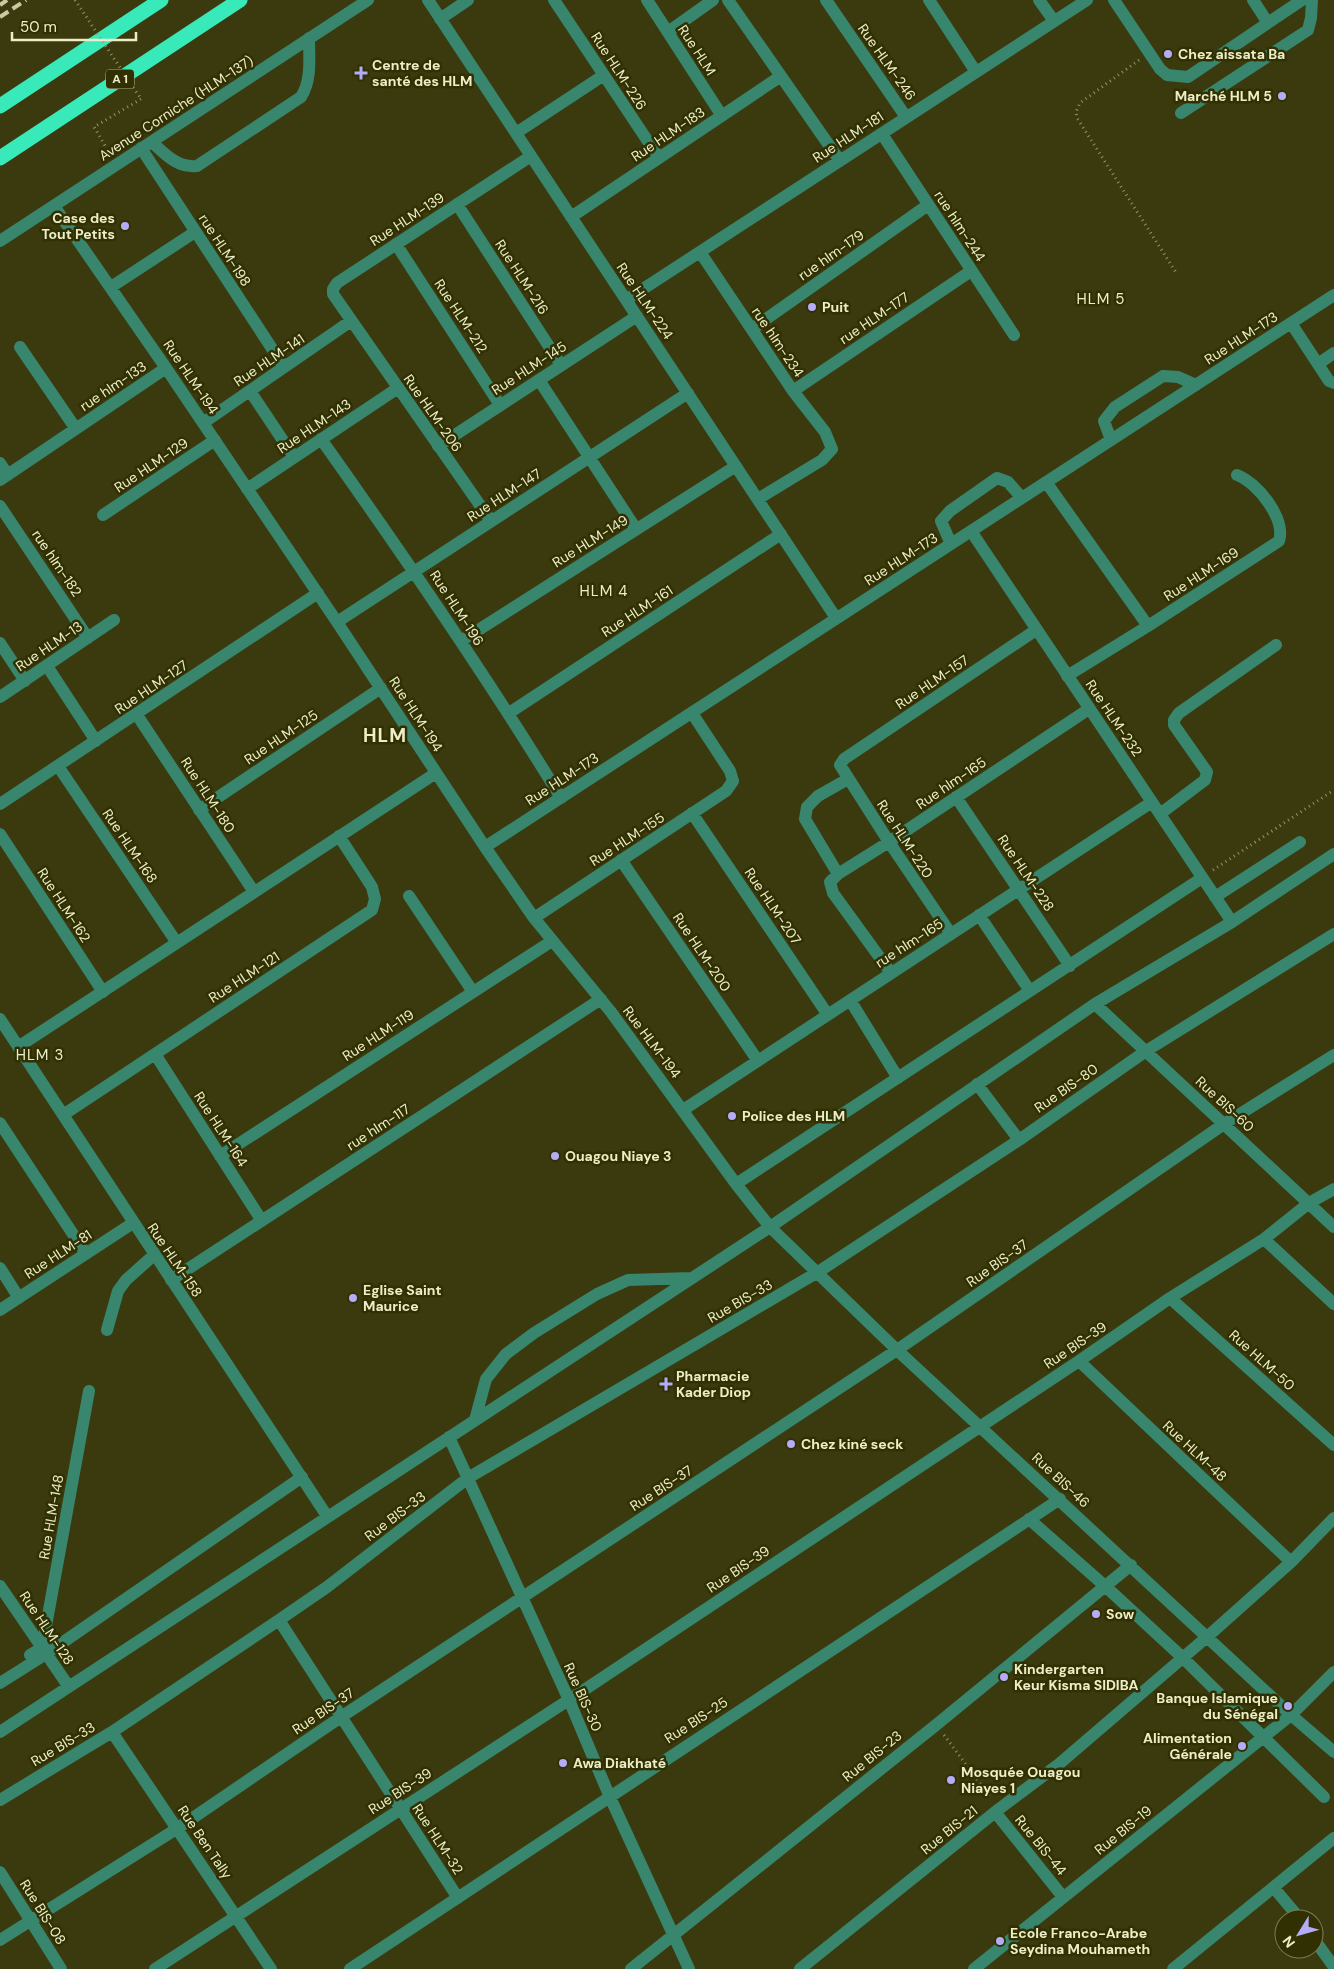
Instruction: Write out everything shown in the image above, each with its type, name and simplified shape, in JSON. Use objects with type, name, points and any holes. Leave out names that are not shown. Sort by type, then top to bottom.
[{"type":"highway","points":[[0,106],[161,0]]},
{"type":"highway","name":"A 1","points":[[0,158],[240,0]]},
{"type":"street","name":"Avenue Corniche (HLM-137)","points":[[0,241],[368,0]]},
{"type":"street","name":"Rue HLM-224","points":[[428,0],[836,618]]},
{"type":"street","points":[[440,19],[468,0]]},
{"type":"street","name":"Rue HLM-226","points":[[554,0],[659,158]]},
{"type":"street","name":"Rue HLM","points":[[648,0],[722,116]]},
{"type":"street","points":[[668,32],[713,0]]},
{"type":"street","points":[[728,0],[840,161]]},
{"type":"street","name":"Rue HLM-246","points":[[826,0],[906,117]]},
{"type":"street","points":[[930,0],[976,72]]},
{"type":"street","points":[[1039,0],[1054,21]]},
{"type":"street","name":"Rue HLM-181","points":[[626,300],[1087,0]]},
{"type":"street","points":[[1114,0],[1160,69],[1167,75],[1188,77],[1302,0]]},
{"type":"street","points":[[1253,0],[1268,23]]},
{"type":"street","points":[[1181,113],[1308,30],[1312,0]]},
{"type":"street","points":[[147,145],[175,162],[187,167],[196,166],[301,97],[309,76],[309,38]]},
{"type":"street","points":[[516,133],[604,75]]},
{"type":"street","name":"Rue HLM-183","points":[[571,217],[781,76]]},
{"type":"street","name":"rue hlm-244","points":[[882,134],[1014,336]]},
{"type":"street","name":"rue HLM-198","points":[[147,145],[195,232],[284,368]]},
{"type":"street","name":"Rue HLM-139","points":[[352,321],[332,294],[337,283],[531,156]]},
{"type":"street","name":"Rue HLM-216","points":[[457,204],[561,365]]},
{"type":"street","name":"rue hlm-179","points":[[752,329],[928,205]]},
{"type":"street","name":"Rue HLM-194","points":[[54,206],[215,440],[534,918],[600,999],[736,1184],[770,1227]]},
{"type":"street","points":[[111,287],[195,232]]},
{"type":"street","name":"Rue HLM-212","points":[[396,244],[500,405]]},
{"type":"street","name":"rue hlm-234","points":[[700,252],[793,390],[825,432],[832,449],[822,460],[758,499]]},
{"type":"street","name":"rue HLM-177","points":[[793,390],[972,271]]},
{"type":"street","name":"Rue HLM-173","points":[[485,847],[1334,295]]},
{"type":"street","name":"Rue HLM-145","points":[[438,446],[637,316]]},
{"type":"street","name":"Rue HLM-141","points":[[203,423],[352,321]]},
{"type":"street","name":"Rue HLM-206","points":[[352,321],[491,521]]},
{"type":"street","points":[[1291,323],[1329,381],[1334,383]]},
{"type":"street","points":[[20,347],[76,429]]},
{"type":"street","points":[[1318,364],[1334,354]]},
{"type":"street","name":"rue hlm-133","points":[[4,478],[166,368]]},
{"type":"street","points":[[1111,440],[1104,421],[1115,407],[1163,376],[1178,377],[1196,385]]},
{"type":"street","points":[[539,380],[636,529]]},
{"type":"street","name":"Rue HLM-143","points":[[247,488],[398,388]]},
{"type":"street","points":[[250,391],[294,457]]},
{"type":"street","name":"Rue HLM-147","points":[[337,622],[688,393]]},
{"type":"street","name":"Rue HLM-196","points":[[321,439],[415,571],[509,714],[561,798]]},
{"type":"street","name":"Rue HLM-129","points":[[103,515],[215,440]]},
{"type":"street","points":[[0,463],[4,478]]},
{"type":"street","name":"Rue HLM-149","points":[[461,640],[736,466]]},
{"type":"street","name":"Rue HLM-169","points":[[1067,676],[1279,541],[1282,532],[1277,518],[1255,485],[1237,475]]},
{"type":"street","points":[[951,544],[941,521],[950,511],[997,478],[1008,482],[1022,498]]},
{"type":"street","points":[[1046,482],[1148,626]]},
{"type":"street","name":"rue hlm-182","points":[[0,506],[88,638]]},
{"type":"street","name":"Rue HLM-232","points":[[971,531],[1232,922]]},
{"type":"street","name":"Rue HLM-161","points":[[509,714],[781,534]]},
{"type":"street","name":"Rue HLM-127","points":[[0,804],[318,593]]},
{"type":"street","name":"Rue HLM-13","points":[[0,697],[114,620]]},
{"type":"street","name":"Rue HLM-157","points":[[844,759],[1036,630]]},
{"type":"street","points":[[0,643],[25,681]]},
{"type":"street","points":[[1160,814],[1205,780],[1207,776],[1207,772],[1176,729],[1174,720],[1179,713],[1276,645]]},
{"type":"street","points":[[47,666],[96,741]]},
{"type":"street","name":"Rue HLM-125","points":[[199,810],[381,688]]},
{"type":"street","name":"Rue hlm-165","points":[[834,878],[1089,709]]},
{"type":"street","name":"Rue HLM-155","points":[[534,918],[726,791],[733,782],[730,771],[692,712]]},
{"type":"street","name":"Rue HLM-180","points":[[136,715],[254,892]]},
{"type":"street","name":"Rue HLM-220","points":[[844,759],[840,767],[951,934]]},
{"type":"street","name":"Rue HLM-168","points":[[58,766],[177,943]]},
{"type":"street","points":[[18,1047],[436,773]]},
{"type":"street","points":[[848,779],[818,796],[807,806],[805,819],[834,878],[833,893],[891,974]]},
{"type":"street","name":"Rue HLM-228","points":[[956,797],[1070,966]]},
{"type":"street","name":"rue hlm-165","points":[[683,1110],[1152,802]]},
{"type":"street","name":"Rue HLM-207","points":[[692,813],[828,1015]]},
{"type":"street","name":"Rue HLM-162","points":[[0,834],[103,992]]},
{"type":"street","name":"Rue HLM-121","points":[[63,1115],[372,910],[375,899],[372,887],[340,836]]},
{"type":"street","points":[[1215,897],[1300,842]]},
{"type":"street","points":[[0,1732],[770,1227],[1095,1004],[1232,922],[1334,854]]},
{"type":"street","name":"Rue HLM-200","points":[[621,860],[758,1061]]},
{"type":"street","points":[[736,1184],[1202,878]]},
{"type":"street","points":[[409,896],[473,992]]},
{"type":"street","points":[[980,915],[1030,991]]},
{"type":"street","name":"Rue BIS-80","points":[[818,1272],[1019,1140],[1146,1051],[1334,934]]},
{"type":"street","name":"Rue HLM-119","points":[[220,1156],[552,941]]},
{"type":"street","name":"rue hlm-117","points":[[171,1280],[600,999]]},
{"type":"street","points":[[850,1000],[898,1078]]},
{"type":"street","name":"Rue BIS-60","points":[[1095,1004],[1334,1228]]},
{"type":"street","name":"Rue HLM-158","points":[[0,1019],[327,1516]]},
{"type":"street","name":"Rue HLM-164","points":[[155,1054],[262,1221]]},
{"type":"street","name":"Rue BIS-37","points":[[0,1940],[178,1828],[341,1717],[897,1350],[1224,1124],[1334,1055]]},
{"type":"street","points":[[977,1084],[1019,1140]]},
{"type":"street","points":[[0,1124],[86,1254]]},
{"type":"street","name":"Rue BIS-39","points":[[155,1969],[569,1700],[1079,1362],[1170,1298],[1264,1239],[1309,1203],[1334,1189]]},
{"type":"street","name":"Rue HLM-81","points":[[0,1310],[133,1223]]},
{"type":"street","name":"Rue BIS-46","points":[[770,1227],[897,1350],[1291,1715],[1334,1752]]},
{"type":"street","points":[[1264,1239],[1334,1304]]},
{"type":"street","points":[[107,1330],[118,1291],[126,1280],[154,1255]]},
{"type":"street","points":[[0,1268],[19,1298]]},
{"type":"street","name":"Rue BIS-33","points":[[0,1800],[112,1732],[327,1587],[468,1478],[818,1272]]},
{"type":"street","points":[[475,1420],[486,1378],[506,1354],[534,1333],[597,1294],[628,1280],[691,1278]]},
{"type":"street","name":"Rue HLM-50","points":[[1170,1298],[1334,1445]]},
{"type":"street","name":"Rue HLM-48","points":[[1079,1362],[1291,1562]]},
{"type":"street","name":"Rue HLM-148","points":[[44,1651],[89,1391]]},
{"type":"street","name":"Rue BIS-30","points":[[449,1437],[689,1969]]},
{"type":"street","points":[[0,1683],[44,1651],[302,1477]]},
{"type":"street","name":"Rue BIS-25","points":[[350,1969],[609,1795],[1060,1499]]},
{"type":"street","name":"Rue BIS-21","points":[[800,1969],[997,1810],[1058,1764],[1207,1637],[1291,1562],[1334,1518]]},
{"type":"street","points":[[1029,1519],[1182,1657],[1324,1797]]},
{"type":"street","name":"Rue BIS-23","points":[[631,1969],[936,1725],[1131,1565]]},
{"type":"street","name":"Rue HLM-128","points":[[0,1586],[69,1687]]},
{"type":"street","name":"Rue HLM-32","points":[[279,1620],[458,1898]]},
{"type":"street","points":[[0,1674],[44,1651]]},
{"type":"street","name":"Rue BIS-19","points":[[974,1969],[1291,1715],[1334,1672]]},
{"type":"street","name":"Rue Ben Tally","points":[[112,1732],[271,1969]]},
{"type":"street","name":"Rue BIS-44","points":[[997,1810],[1063,1897]]},
{"type":"street","points":[[1178,1967],[1334,1838]]},
{"type":"street","name":"Rue BIS-08","points":[[0,1872],[61,1969]]},
{"type":"street","points":[[1274,1888],[1292,1909]]},
{"type":"street","points":[[1324,1953],[1334,1967]]},
{"type":"path","points":[[75,0],[142,99],[94,127],[116,165]]},
{"type":"path","points":[[1149,53],[1080,103],[1076,112],[1078,118],[1178,274]]},
{"type":"path","points":[[1202,878],[1334,790]]},
{"type":"path","name":"Rue BIS-44","points":[[936,1725],[997,1810]]},
{"type":"railway","points":[[0,5],[7,0]]},
{"type":"railway","points":[[0,17],[26,0]]},
{"type":"place","name":"Chez aissata Ba","points":[[1168,54]]},
{"type":"place","name":"Centre de santé des HLM","points":[[361,73]]},
{"type":"place","name":"Marché HLM 5","points":[[1282,96]]},
{"type":"place","name":"Case des Tout Petits","points":[[125,226]]},
{"type":"place","name":"Puit","points":[[812,307]]},
{"type":"place","name":"Police des HLM","points":[[732,1116]]},
{"type":"place","name":"Ouagou Niaye 3","points":[[555,1156]]},
{"type":"place","name":"Eglise Saint Maurice","points":[[353,1298]]},
{"type":"place","name":"Pharmacie Kader Diop","points":[[666,1384]]},
{"type":"place","name":"Chez kiné seck","points":[[791,1444]]},
{"type":"place","name":"Sow","points":[[1096,1614]]},
{"type":"place","name":"Kindergarten Keur Kisma SIDIBA","points":[[1004,1677]]},
{"type":"place","name":"Banque Islamique du Sénégal","points":[[1288,1706]]},
{"type":"place","name":"Alimentation Générale","points":[[1242,1746]]},
{"type":"place","name":"Awa Diakhaté","points":[[563,1763]]},
{"type":"place","name":"Mosquée Ouagou Niayes 1","points":[[951,1780]]},
{"type":"place","name":"Ecole Franco-Arabe Seydina Mouhameth","points":[[1000,1941]]},
{"type":"district","name":"HLM 5","points":[[1101,299]]},
{"type":"district","name":"HLM 4","points":[[604,591]]},
{"type":"district","name":"HLM","points":[[385,735]]},
{"type":"district","name":"HLM 3","points":[[40,1055]]}]
